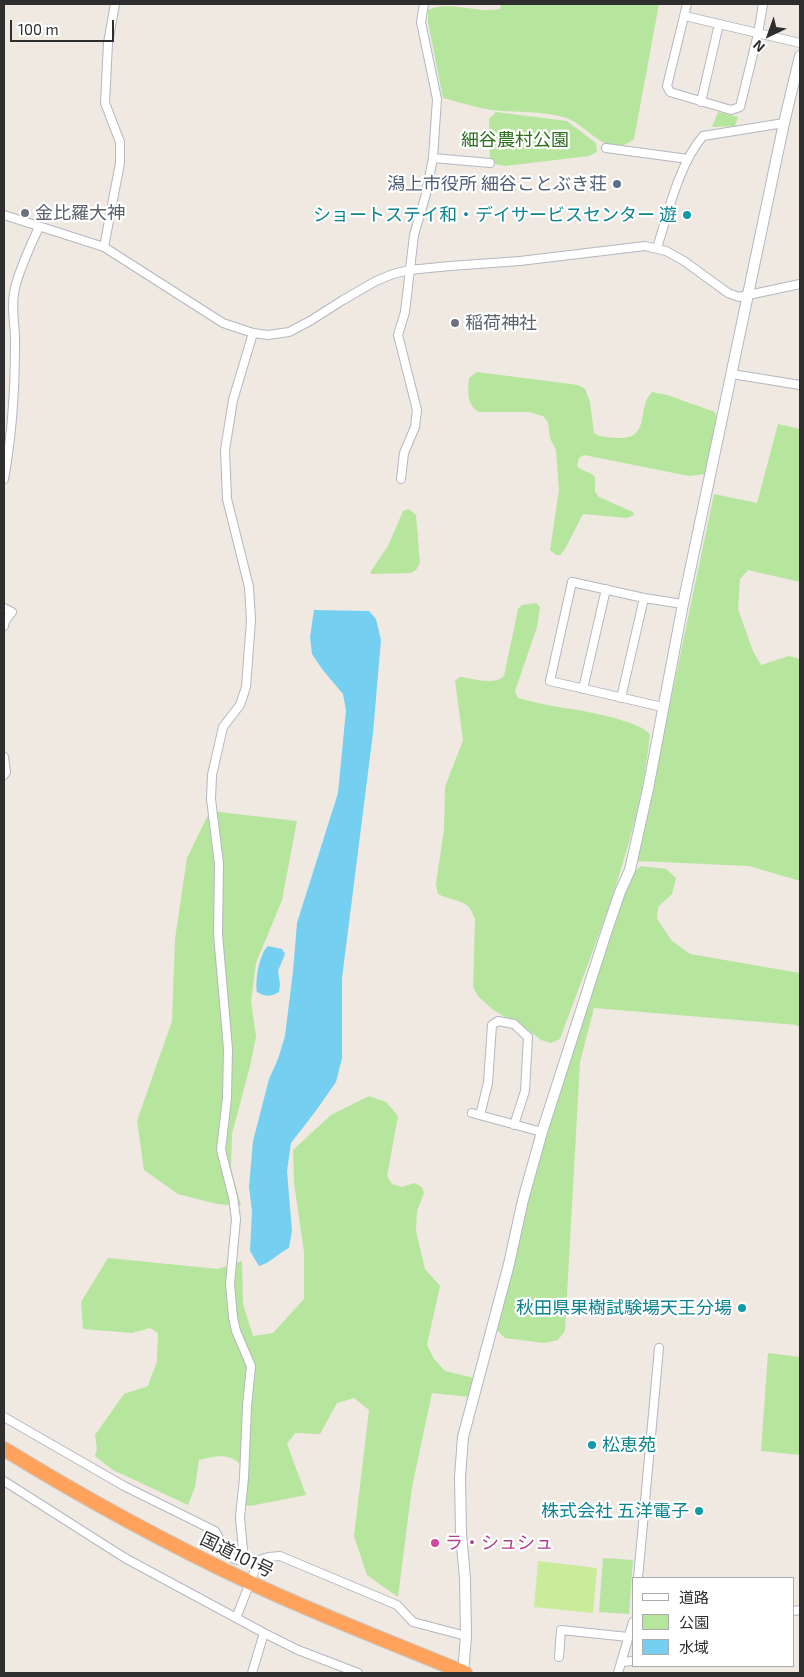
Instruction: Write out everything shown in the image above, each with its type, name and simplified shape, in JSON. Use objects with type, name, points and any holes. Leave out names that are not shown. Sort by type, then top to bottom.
[{"type":"highway","name":"国道101号","points":[[4,1449],[46,1475],[145,1530],[250,1583],[464,1673]]},
{"type":"street","points":[[104,247],[120,163],[120,142],[105,103],[108,43],[114,4]]},
{"type":"street","points":[[401,479],[404,453],[415,427],[417,410],[398,335],[405,312],[414,235],[426,194],[432,158],[437,99],[421,22],[424,4]]},
{"type":"street","points":[[687,4],[667,86],[670,92],[731,110],[740,107],[758,34],[763,4]]},
{"type":"street","points":[[685,16],[800,43]]},
{"type":"street","points":[[701,102],[719,24]]},
{"type":"street","points":[[464,1673],[466,1636],[465,1579],[461,1534],[460,1477],[463,1437],[542,1132],[620,892],[630,870],[648,790],[662,707],[683,604],[784,123],[800,56]]},
{"type":"street","points":[[657,248],[674,194],[688,159],[703,136],[784,123]]},
{"type":"street","points":[[606,148],[688,159]]},
{"type":"street","points":[[432,158],[490,163]]},
{"type":"street","points":[[4,215],[104,247],[223,323],[253,333],[268,335],[288,332],[310,321],[376,281],[409,270],[520,261],[645,246],[657,248],[684,261],[728,293],[740,297],[800,284]]},
{"type":"street","points":[[4,479],[15,396],[16,340],[12,310],[14,289],[25,256],[39,227]]},
{"type":"street","points":[[244,1561],[240,1517],[244,1478],[246,1406],[252,1366],[236,1331],[230,1284],[236,1219],[233,1197],[221,1150],[227,1098],[228,1040],[218,926],[219,864],[211,799],[212,775],[223,727],[240,705],[246,687],[250,587],[228,500],[225,450],[233,400],[253,333]]},
{"type":"street","points":[[732,374],[800,385]]},
{"type":"street","points":[[4,416],[13,414]]},
{"type":"street","points":[[662,707],[550,681],[572,582],[644,598],[683,604]]},
{"type":"street","points":[[582,689],[606,589]]},
{"type":"street","points":[[621,698],[644,598]]},
{"type":"street","points":[[4,608],[12,612],[4,626]]},
{"type":"street","points":[[4,757],[6,772],[4,776]]},
{"type":"street","points":[[514,1125],[525,1091],[528,1037],[514,1024],[498,1021],[492,1025],[488,1083],[476,1114],[514,1125],[542,1132]]},
{"type":"street","points":[[638,1577],[659,1348]]},
{"type":"street","points":[[4,1417],[124,1486],[215,1531],[228,1555],[234,1559],[244,1561],[280,1556],[396,1605],[412,1622],[466,1636]]},
{"type":"street","points":[[4,1480],[125,1558],[298,1650],[358,1673]]},
{"type":"street","points":[[236,1618],[259,1560]]},
{"type":"street","points":[[618,1673],[632,1625]]},
{"type":"street","points":[[559,1657],[561,1630],[628,1637]]},
{"type":"street","points":[[252,1673],[264,1633]]},
{"type":"street","points":[[621,1662],[632,1661]]},
{"type":"green space","points":[[501,4],[659,4],[634,139],[616,146],[601,141],[571,120],[563,117],[543,113],[491,110],[443,98],[428,22],[428,10],[445,6],[491,10],[500,9]]},
{"type":"green space","name":"細谷農村公園","points":[[496,112],[567,121],[596,143],[597,152],[589,156],[505,166],[490,163],[489,119]]},
{"type":"green space","points":[[718,112],[738,117],[735,126],[712,127]]},
{"type":"green space","points":[[477,372],[578,385],[585,389],[590,402],[594,433],[599,436],[617,438],[635,434],[642,422],[647,399],[652,392],[667,395],[715,412],[717,420],[705,474],[689,476],[584,455],[579,458],[577,466],[595,477],[595,492],[599,497],[633,512],[634,515],[627,518],[583,514],[565,549],[560,555],[556,555],[550,550],[559,490],[556,450],[550,438],[548,422],[543,416],[529,412],[479,412],[470,402],[468,388],[469,378]]},
{"type":"green space","points":[[778,424],[800,429],[800,582],[748,570],[740,579],[738,609],[753,651],[761,665],[789,656],[800,659],[800,881],[749,866],[637,861],[714,494],[757,503]]},
{"type":"green space","points":[[409,509],[416,515],[420,563],[416,570],[411,573],[371,574],[371,571],[388,546],[403,511]]},
{"type":"green space","points":[[536,603],[540,607],[537,627],[515,691],[518,698],[618,719],[639,726],[650,734],[637,812],[615,889],[560,1039],[551,1043],[541,1040],[516,1021],[492,1009],[478,996],[473,987],[475,919],[469,907],[465,904],[438,894],[436,884],[444,829],[445,787],[463,740],[455,681],[460,677],[495,681],[504,676],[518,609],[522,605]]},
{"type":"green space","points":[[210,811],[297,821],[282,900],[256,963],[251,1001],[256,1037],[232,1134],[231,1168],[241,1206],[217,1204],[178,1194],[144,1170],[137,1121],[172,1021],[175,939],[187,858]]},
{"type":"green space","points":[[641,866],[666,869],[676,878],[672,894],[658,907],[657,919],[672,941],[690,954],[800,973],[800,1028],[797,1025],[594,1008],[580,1062],[565,1331],[558,1340],[544,1343],[505,1338],[497,1330],[544,1137],[622,896],[634,872]]},
{"type":"green space","points":[[369,1096],[386,1102],[398,1116],[387,1176],[392,1184],[402,1187],[414,1183],[422,1187],[424,1193],[417,1211],[416,1231],[425,1269],[440,1286],[427,1345],[434,1359],[445,1371],[474,1378],[470,1397],[432,1393],[412,1487],[398,1597],[367,1575],[354,1536],[369,1410],[354,1398],[337,1403],[320,1434],[295,1433],[287,1444],[306,1495],[250,1506],[238,1503],[242,1466],[227,1457],[216,1456],[199,1460],[195,1487],[188,1505],[113,1470],[95,1456],[97,1449],[95,1435],[124,1394],[148,1386],[157,1361],[158,1333],[150,1328],[132,1333],[83,1329],[81,1302],[108,1258],[218,1269],[242,1261],[243,1304],[253,1336],[273,1333],[304,1299],[304,1252],[294,1183],[293,1150],[331,1115]]},
{"type":"green space","points":[[768,1353],[800,1357],[800,1455],[761,1451]]},
{"type":"green space","points":[[603,1558],[633,1560],[629,1614],[599,1612]]},
{"type":"green space","points":[[538,1561],[597,1568],[593,1613],[534,1607]]},
{"type":"water","points":[[314,610],[369,611],[376,619],[381,640],[373,733],[342,978],[342,1058],[336,1082],[291,1143],[287,1171],[292,1231],[289,1248],[267,1263],[259,1266],[250,1251],[252,1211],[249,1187],[253,1141],[269,1079],[285,1036],[297,923],[338,793],[346,710],[343,694],[312,654],[310,637]]},
{"type":"water","points":[[268,946],[282,949],[285,954],[278,971],[279,992],[268,996],[257,992],[257,975],[262,955]]},
{"type":"place","name":"潟上市役所 細谷ことぶき荘","points":[[617,184]]},
{"type":"place","name":"金比羅大神","points":[[25,213]]},
{"type":"place","name":"ショートステイ和・デイサービスセンター 遊","points":[[687,215]]},
{"type":"place","name":"稲荷神社","points":[[455,323]]},
{"type":"place","name":"秋田県果樹試験場天王分場","points":[[742,1308]]},
{"type":"place","name":"松恵苑","points":[[592,1445]]},
{"type":"place","name":"株式会社 五洋電子","points":[[699,1511]]},
{"type":"place","name":"ラ・シュシュ","points":[[435,1543]]}]
